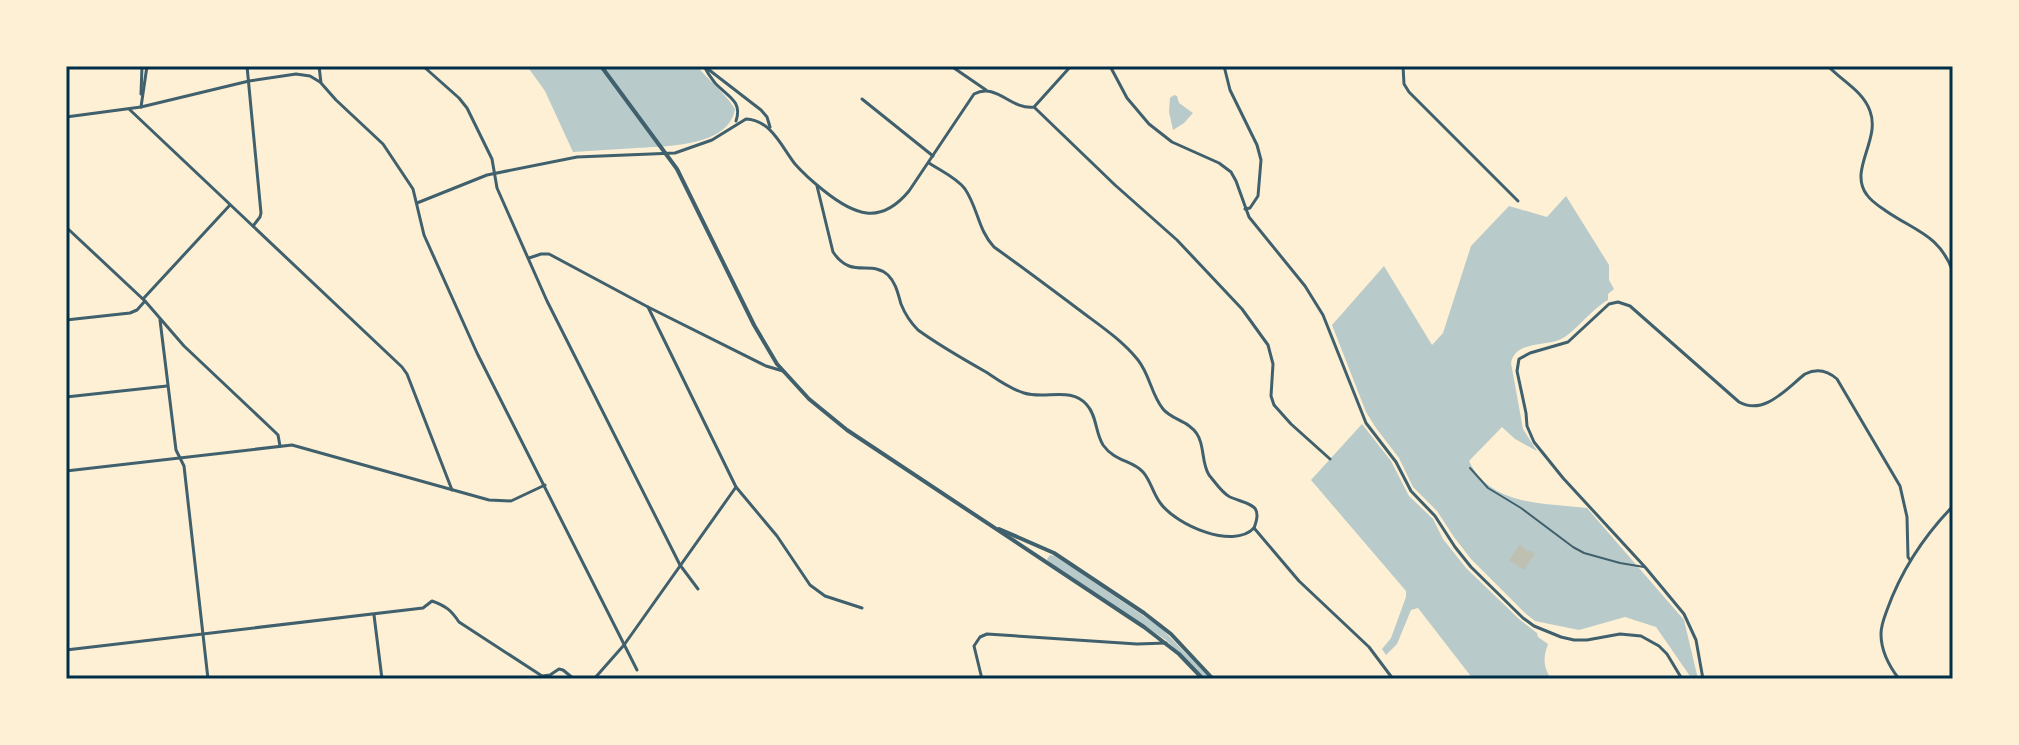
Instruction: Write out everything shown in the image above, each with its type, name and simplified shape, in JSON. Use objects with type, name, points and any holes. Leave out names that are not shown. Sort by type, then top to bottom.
[{"type":"street","points":[[141,107],[142,66]]},
{"type":"street","points":[[141,107],[147,66]]},
{"type":"street","points":[[247,66],[261,213],[253,226]]},
{"type":"street","points":[[319,66],[321,83]]},
{"type":"street","points":[[423,66],[465,105],[492,159],[497,188],[547,301],[680,565],[698,589]]},
{"type":"street","points":[[601,66],[677,169],[758,333],[783,371],[809,399],[839,425],[1166,643],[1203,679]]},
{"type":"street","points":[[704,66],[716,84],[737,104],[739,114],[735,125]]},
{"type":"street","points":[[704,66],[761,110],[772,132]]},
{"type":"street","points":[[951,66],[986,90],[1025,108],[1034,107],[1071,66]]},
{"type":"street","points":[[1110,66],[1127,98],[1149,124],[1172,142],[1219,163],[1231,172],[1245,209],[1257,228],[1289,265],[1323,315],[1366,423],[1396,462],[1411,491],[1435,516],[1471,567],[1534,626],[1574,640],[1620,634],[1641,636],[1667,654],[1682,679]]},
{"type":"street","points":[[1224,66],[1230,90],[1257,145],[1261,160],[1258,196],[1250,208],[1245,209]]},
{"type":"street","points":[[1403,66],[1404,84],[1409,92],[1518,201]]},
{"type":"street","points":[[1828,66],[1861,96],[1870,112],[1870,142],[1860,173],[1865,192],[1879,206],[1935,241],[1946,254],[1953,272]]},
{"type":"street","points":[[66,117],[141,107],[249,81],[296,74],[310,76],[321,83],[387,148],[413,189],[424,235],[471,340],[637,670]]},
{"type":"street","points":[[417,203],[495,173],[577,157],[675,153],[712,140],[746,119],[765,124],[795,164],[846,208],[862,213],[881,212],[903,199],[971,97],[978,91],[986,90]]},
{"type":"street","points":[[862,99],[933,156]]},
{"type":"street","points":[[1034,107],[1177,240],[1242,309],[1268,345],[1273,364],[1271,396],[1274,405],[1330,459]]},
{"type":"street","points":[[129,109],[402,367],[452,490]]},
{"type":"street","points":[[816,184],[835,256],[851,268],[879,270],[890,277],[906,316],[918,330],[1013,389],[1041,396],[1068,394],[1082,400],[1091,411],[1106,449],[1143,472],[1161,505],[1175,518],[1198,530],[1222,535],[1248,534],[1254,528],[1255,508],[1227,494],[1209,474],[1196,433],[1162,407],[1147,373],[1128,349],[1109,331],[994,247],[984,235],[965,189],[929,163]]},
{"type":"street","points":[[66,320],[137,310],[230,205]]},
{"type":"street","points":[[66,227],[144,300],[184,346],[275,432],[280,446]]},
{"type":"street","points":[[529,258],[549,254],[648,307],[766,366],[783,371]]},
{"type":"street","points":[[1703,679],[1696,640],[1678,605],[1539,450],[1527,426],[1517,363],[1522,357],[1568,342],[1605,306],[1618,302],[1630,306],[1746,406],[1766,404],[1812,371],[1824,371],[1837,379],[1900,486],[1907,517],[1910,560]]},
{"type":"street","points":[[648,307],[736,487],[777,536],[810,585],[825,596],[862,608]]},
{"type":"street","points":[[160,320],[176,450],[184,466],[208,679]]},
{"type":"street","points":[[66,397],[167,386]]},
{"type":"street","points":[[66,471],[299,446],[489,500],[511,501],[545,485]]},
{"type":"street","points":[[594,679],[624,645],[736,487]]},
{"type":"street","points":[[1899,679],[1885,656],[1882,625],[1910,560],[1926,536],[1953,506]]},
{"type":"street","points":[[993,527],[1054,553],[1144,613],[1171,634],[1213,679]]},
{"type":"street","points":[[1254,528],[1299,581],[1378,657],[1393,679]]},
{"type":"street","points":[[66,650],[423,608],[432,601],[445,605],[459,622],[542,676],[559,669],[574,679]]},
{"type":"street","points":[[374,614],[382,679]]},
{"type":"street","points":[[982,679],[974,646],[980,637],[987,634],[1137,644],[1166,643]]},
{"type":"lane","points":[[1470,468],[1488,488],[1515,504],[1567,544],[1578,550],[1645,567]]},
{"type":"shaded area","points":[[527,66],[697,66],[735,109],[730,122],[721,131],[695,142],[573,152],[545,91]]},
{"type":"shaded area","points":[[1174,95],[1193,113],[1173,130],[1169,112],[1170,98]]},
{"type":"shaded area","points":[[1566,196],[1609,265],[1609,280],[1614,289],[1608,294],[1608,300],[1564,337],[1523,348],[1514,356],[1511,363],[1523,429],[1537,451],[1515,439],[1502,427],[1469,461],[1478,476],[1504,494],[1536,503],[1587,508],[1684,620],[1698,679],[1692,679],[1656,627],[1625,617],[1579,630],[1535,621],[1525,613],[1471,559],[1437,511],[1413,487],[1399,458],[1366,412],[1332,325],[1384,266],[1432,345],[1443,333],[1471,246],[1509,206],[1547,217]]},
{"type":"shaded area","points":[[1362,424],[1391,461],[1409,496],[1433,519],[1443,539],[1466,568],[1548,644],[1545,662],[1551,679],[1473,679],[1418,608],[1411,610],[1397,644],[1386,655],[1382,649],[1391,638],[1406,591],[1311,480]]},
{"type":"shaded area","points":[[1050,555],[1160,627],[1211,679],[1206,679],[1166,640],[1050,563],[1047,559]]},
{"type":"building","points":[[1520,544],[1535,554],[1524,570],[1509,560]]}]
